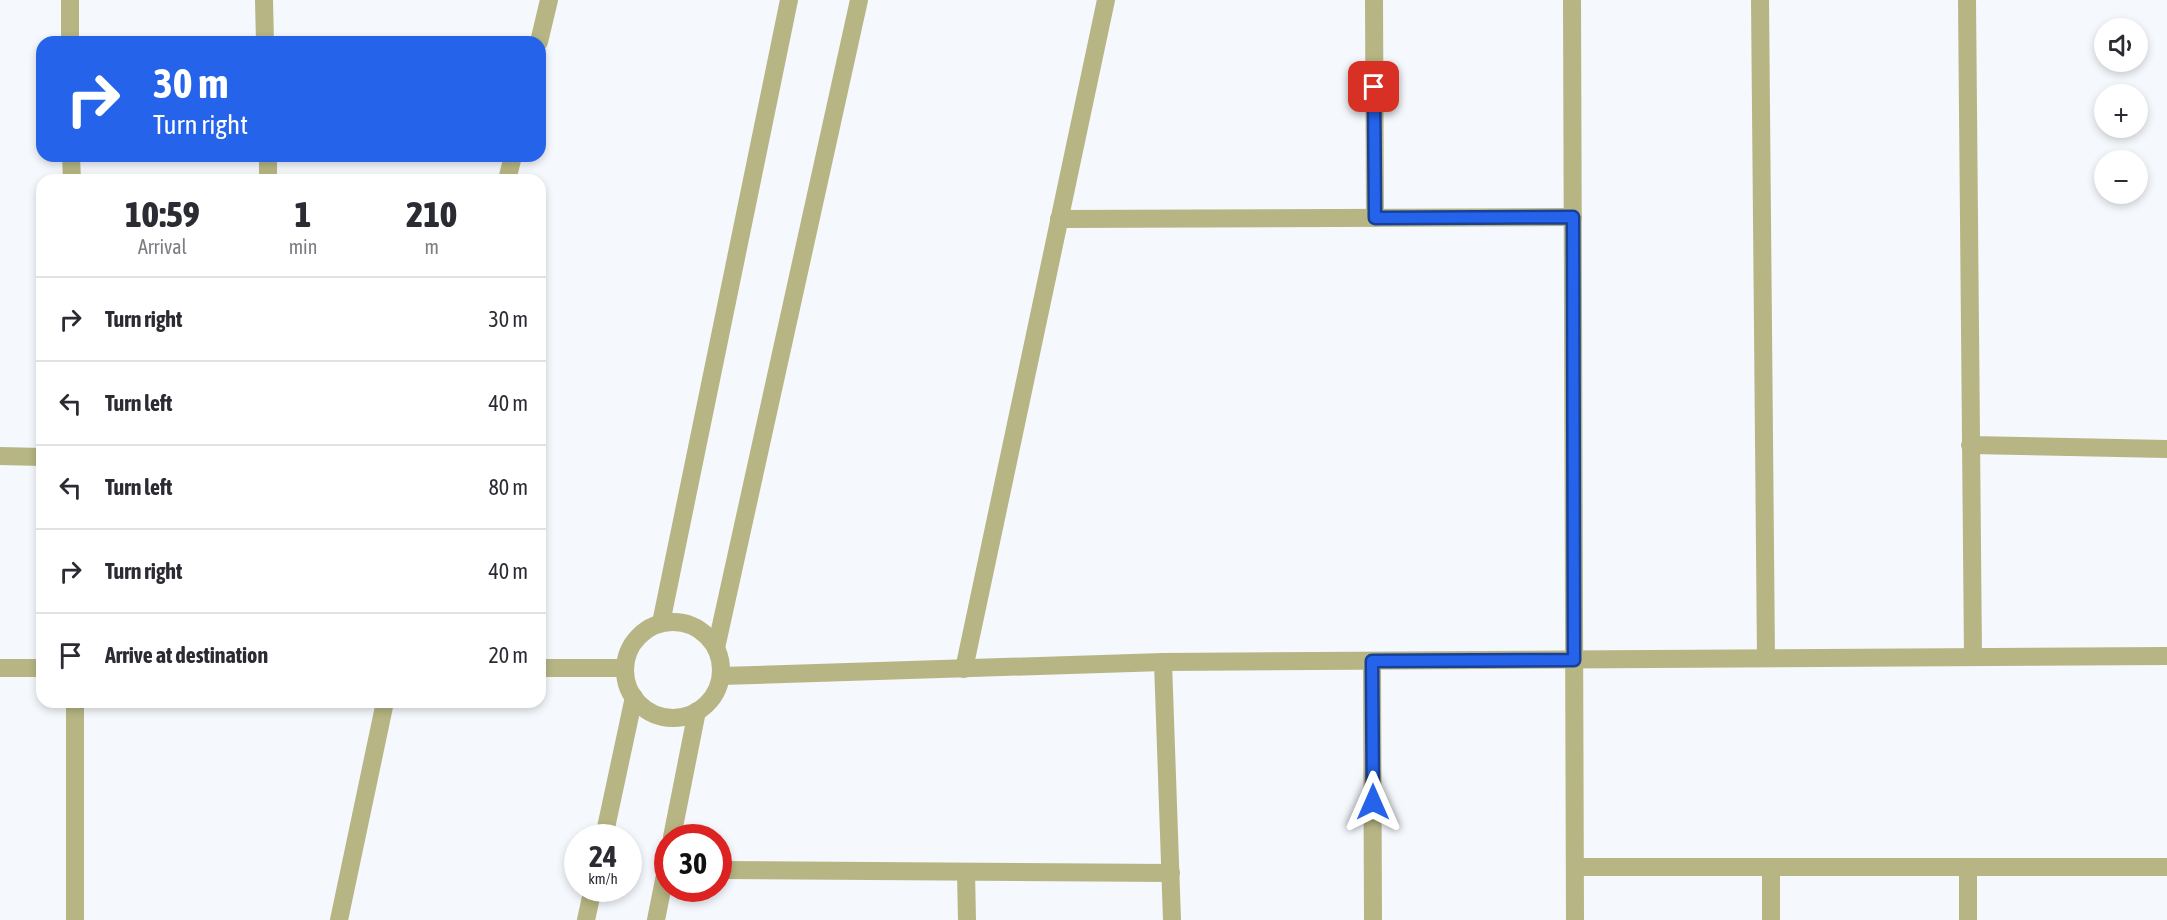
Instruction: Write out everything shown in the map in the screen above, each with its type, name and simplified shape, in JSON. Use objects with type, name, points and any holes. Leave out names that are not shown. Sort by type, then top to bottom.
[{"type":"street","points":[[70,0],[70,36]]},
{"type":"street","points":[[264,0],[265,36]]},
{"type":"street","points":[[540,36],[549,0]]},
{"type":"street","points":[[661,623],[789,0]]},
{"type":"street","points":[[716,648],[859,0]]},
{"type":"street","points":[[963,669],[1106,0]]},
{"type":"street","points":[[1374,0],[1375,218]]},
{"type":"street","points":[[1572,0],[1575,920]]},
{"type":"street","points":[[1760,0],[1766,658]]},
{"type":"street","points":[[1966,0],[1972,657]]},
{"type":"street","points":[[1059,219],[1573,217]]},
{"type":"street","points":[[1970,445],[2167,449]]},
{"type":"street","points":[[0,456],[36,457]]},
{"type":"street","points":[[677,622],[693,626],[707,635],[716,648],[720,662],[721,676],[717,690],[709,702],[684,717],[656,714],[643,707],[633,697],[627,683],[625,668],[628,653],[647,629],[661,623],[677,622]]},
{"type":"street","points":[[721,676],[1163,662],[2167,656]]},
{"type":"street","points":[[1372,661],[1373,920]]},
{"type":"street","points":[[1163,662],[1172,920]]},
{"type":"street","points":[[0,668],[36,668]]},
{"type":"street","points":[[546,668],[625,668]]},
{"type":"street","points":[[607,824],[633,697]]},
{"type":"street","points":[[75,708],[75,920]]},
{"type":"street","points":[[339,920],[384,708]]},
{"type":"street","points":[[675,824],[697,711]]},
{"type":"street","points":[[1575,867],[2167,867]]},
{"type":"street","points":[[1771,867],[1772,920]]},
{"type":"street","points":[[1968,868],[1968,920]]},
{"type":"street","points":[[732,870],[1171,873]]},
{"type":"street","points":[[966,872],[967,920]]},
{"type":"street","points":[[586,920],[590,902]]},
{"type":"street","points":[[656,920],[660,902]]},
{"type":"route","points":[[1373,802],[1372,661],[1574,660],[1573,217],[1375,218],[1374,87]]}]
